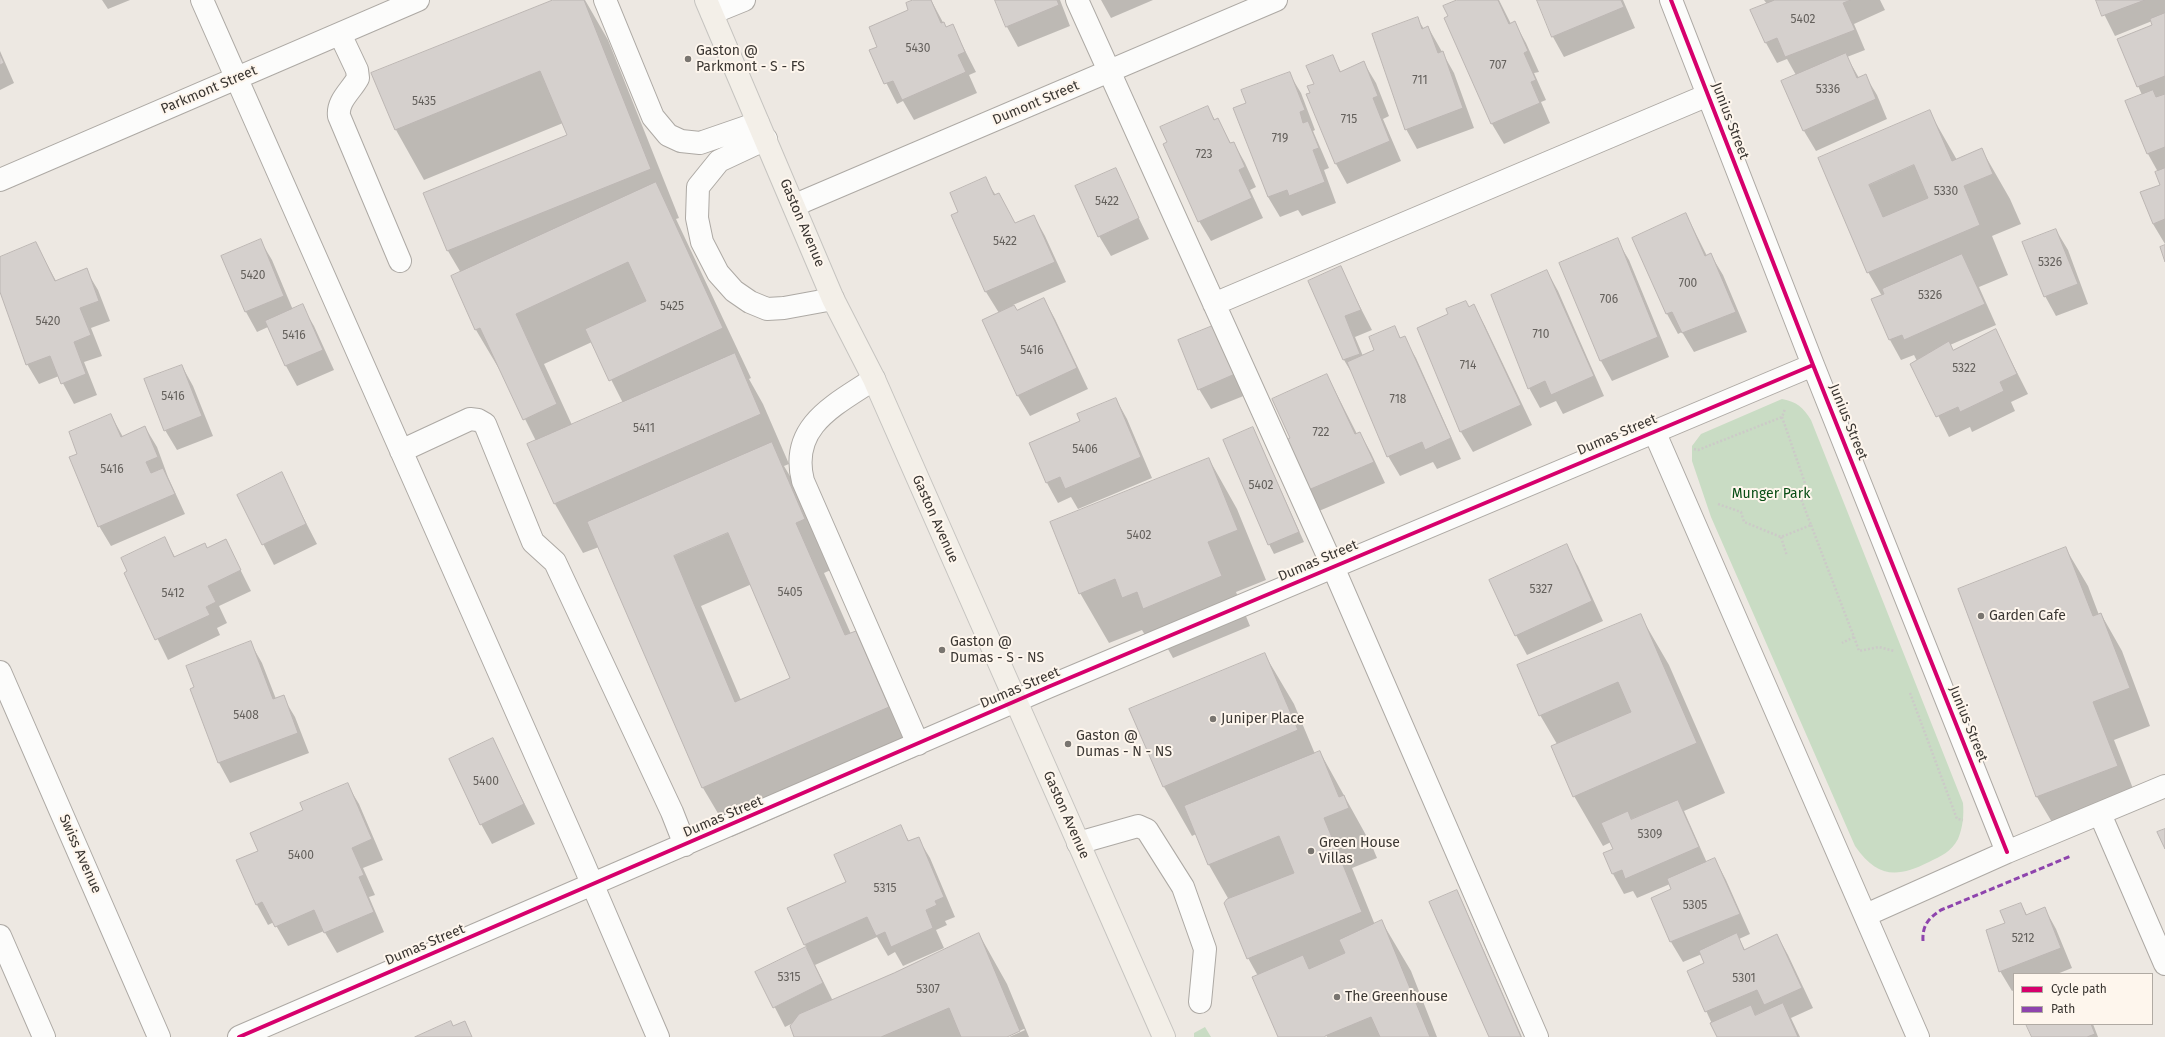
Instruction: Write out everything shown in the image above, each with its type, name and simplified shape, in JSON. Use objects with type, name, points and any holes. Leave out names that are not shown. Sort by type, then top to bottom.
[{"type":"main road","name":"Gaston Avenue","points":[[709,6],[795,205],[833,299],[874,380],[1164,1037]]},
{"type":"street","points":[[202,0],[593,885],[658,1037]]},
{"type":"street","name":"Parkmont Street","points":[[0,180],[418,0]]},
{"type":"street","points":[[605,0],[653,117],[668,135],[682,141],[700,143],[762,131]]},
{"type":"street","points":[[709,6],[744,0]]},
{"type":"street","points":[[1077,0],[1108,72],[1333,567],[1537,1037]]},
{"type":"street","name":"Dumont Street","points":[[795,205],[1276,0]]},
{"type":"street","name":"Junius Street","points":[[1671,0],[1813,365],[2007,852]]},
{"type":"street","points":[[340,34],[357,70],[358,78],[341,102],[338,109],[339,116],[400,261]]},
{"type":"street","points":[[1214,304],[1708,95]]},
{"type":"street","points":[[762,131],[719,161],[698,187],[697,218],[702,242],[718,273],[734,291],[750,302],[766,309],[784,308],[833,299]]},
{"type":"street","name":"Dumas Street","points":[[239,1037],[1015,701],[1813,365]]},
{"type":"street","points":[[874,380],[819,417],[802,446],[800,469],[806,488],[918,744]]},
{"type":"street","points":[[401,451],[470,419],[478,420],[485,424],[532,542],[555,562],[669,805],[685,845]]},
{"type":"street","points":[[1654,431],[1918,1037]]},
{"type":"street","name":"Swiss Avenue","points":[[0,672],[159,1037]]},
{"type":"street","points":[[1866,915],[2007,852],[2165,786]]},
{"type":"street","points":[[2100,814],[2165,964]]},
{"type":"street","points":[[1078,843],[1138,826],[1147,830],[1183,887],[1205,949],[1200,1002]]},
{"type":"street","points":[[0,936],[44,1037]]},
{"type":"path","points":[[1786,406],[1782,417],[1806,486],[1801,499],[1859,651],[1879,646],[1894,651],[1897,658]]},
{"type":"path","points":[[1693,449],[1698,450],[1782,417]]},
{"type":"path","points":[[1697,455],[1698,450]]},
{"type":"path","points":[[1711,502],[1741,512],[1744,522],[1781,537],[1811,525]]},
{"type":"path","points":[[1781,537],[1787,556]]},
{"type":"path","points":[[1842,643],[1854,638]]},
{"type":"path","points":[[1908,688],[1957,819],[1965,821]]},
{"type":"green space","name":"Munger Park","points":[[1782,399],[1799,406],[1811,420],[1963,803],[1961,830],[1958,839],[1952,847],[1938,858],[1907,871],[1888,872],[1880,869],[1863,857],[1855,846],[1711,517],[1692,461],[1692,446],[1701,434]]},
{"type":"green space","points":[[1205,1027],[1211,1037],[1194,1037],[1194,1033]]},
{"type":"building","points":[[553,0],[584,0],[651,169],[447,251],[423,193],[567,135],[540,71],[395,130],[371,73]]},
{"type":"building","points":[[913,0],[931,0],[941,23],[944,22],[946,27],[953,24],[965,52],[958,55],[966,72],[902,100],[893,81],[884,84],[869,50],[877,47],[869,27],[908,10],[906,3]]},
{"type":"building","points":[[995,0],[1057,0],[1059,5],[1006,27]]},
{"type":"building","points":[[1457,0],[1498,0],[1509,24],[1515,21],[1528,51],[1524,53],[1536,80],[1531,82],[1540,103],[1491,124],[1444,18],[1448,16],[1443,6]]},
{"type":"building","points":[[1537,0],[1621,0],[1624,7],[1552,37]]},
{"type":"building","points":[[1775,0],[1851,0],[1843,3],[1855,30],[1785,57],[1777,38],[1765,43],[1750,10]]},
{"type":"building","points":[[2096,0],[2145,0],[2102,16]]},
{"type":"building","points":[[2165,13],[2165,76],[2137,87],[2117,39],[2152,25],[2150,19]]},
{"type":"building","points":[[1418,17],[1422,29],[1428,26],[1438,53],[1443,51],[1463,108],[1405,130],[1372,34]]},
{"type":"building","points":[[1846,53],[1857,78],[1866,74],[1876,99],[1803,131],[1781,81]]},
{"type":"building","points":[[0,54],[4,63],[0,65]]},
{"type":"building","points":[[1333,55],[1340,72],[1364,61],[1378,96],[1373,98],[1390,141],[1335,164],[1306,94],[1310,93],[1307,86],[1314,84],[1306,66]]},
{"type":"building","points":[[1290,72],[1305,110],[1300,112],[1303,123],[1308,121],[1319,148],[1313,150],[1325,182],[1289,196],[1287,190],[1268,197],[1233,108],[1246,103],[1241,90]]},
{"type":"building","points":[[2153,90],[2156,97],[2165,94],[2165,147],[2147,154],[2125,101]]},
{"type":"building","points":[[1208,106],[1214,120],[1218,118],[1230,143],[1234,142],[1245,167],[1239,170],[1252,198],[1198,222],[1163,144],[1167,142],[1160,127]]},
{"type":"building","points":[[1930,110],[1952,161],[1982,148],[1993,174],[1964,186],[1980,225],[1867,273],[1818,158]],"holes":[[[1914,165],[1928,198],[1883,217],[1869,185]]]},
{"type":"building","points":[[1116,168],[1139,218],[1098,237],[1075,186]]},
{"type":"building","points":[[2165,168],[2165,219],[2153,224],[2140,192],[2160,185],[2155,172]]},
{"type":"building","points":[[986,177],[994,195],[999,193],[1015,223],[1034,215],[1055,262],[985,292],[951,215],[958,212],[950,193]]},
{"type":"building","points":[[656,182],[723,328],[609,381],[585,329],[646,301],[628,262],[516,314],[557,404],[523,420],[480,328],[475,330],[451,276]]},
{"type":"building","points":[[1686,213],[1705,256],[1711,253],[1736,312],[1682,333],[1672,312],[1666,314],[1632,238]]},
{"type":"building","points":[[2056,229],[2078,284],[2044,297],[2022,242]]},
{"type":"building","points":[[1618,238],[1658,337],[1600,361],[1559,263]]},
{"type":"building","points":[[261,239],[284,296],[245,312],[221,256]]},
{"type":"building","points":[[36,242],[55,281],[87,268],[99,301],[80,308],[91,335],[74,342],[86,374],[61,384],[50,356],[26,365],[0,292],[0,257]]},
{"type":"building","points":[[2165,245],[2165,262],[2160,247]]},
{"type":"building","points":[[1962,254],[1985,304],[1904,340],[1902,335],[1889,340],[1871,299],[1884,294],[1882,289]]},
{"type":"building","points":[[1341,266],[1361,310],[1345,316],[1360,354],[1343,360],[1308,281]]},
{"type":"building","points":[[1547,270],[1594,376],[1551,395],[1545,381],[1528,389],[1491,295]]},
{"type":"building","points":[[1044,298],[1077,368],[1017,396],[982,320],[1014,305],[1017,310]]},
{"type":"building","points":[[1466,301],[1469,307],[1474,304],[1521,405],[1460,432],[1417,328],[1448,314],[1446,309]]},
{"type":"building","points":[[303,304],[323,350],[285,366],[265,321]]},
{"type":"building","points":[[1215,325],[1235,374],[1198,390],[1178,340]]},
{"type":"building","points":[[1395,326],[1400,338],[1405,336],[1451,438],[1425,450],[1422,442],[1387,457],[1347,362],[1374,350],[1369,337]]},
{"type":"building","points":[[1996,329],[2017,374],[2000,382],[2004,391],[1960,412],[1958,407],[1936,417],[1910,364],[1949,341],[1953,350]]},
{"type":"building","points":[[735,353],[761,414],[554,504],[527,444]]},
{"type":"building","points":[[182,365],[202,416],[164,431],[144,379]]},
{"type":"building","points":[[1327,374],[1355,434],[1360,432],[1374,462],[1306,491],[1285,441],[1290,438],[1272,399]]},
{"type":"building","points":[[1116,398],[1141,457],[1065,489],[1060,477],[1046,483],[1029,443],[1080,421],[1077,414]]},
{"type":"building","points":[[111,414],[121,437],[145,426],[158,457],[146,462],[151,473],[163,468],[175,494],[98,527],[69,457],[77,454],[69,432]]},
{"type":"building","points":[[1253,427],[1299,532],[1268,545],[1223,440]]},
{"type":"building","points":[[772,442],[805,519],[796,523],[845,635],[856,631],[889,707],[702,788],[587,522]],"holes":[[[728,533],[790,678],[735,702],[674,556]]]},
{"type":"building","points":[[1209,458],[1238,530],[1208,542],[1222,576],[1143,609],[1137,592],[1122,598],[1115,579],[1079,594],[1050,522]]},
{"type":"building","points":[[282,472],[306,524],[262,545],[237,495]]},
{"type":"building","points":[[165,537],[174,557],[205,543],[207,548],[226,539],[241,570],[208,586],[216,602],[206,607],[210,615],[155,640],[124,573],[127,571],[121,558]]},
{"type":"building","points":[[1567,544],[1592,601],[1515,636],[1489,580]]},
{"type":"building","points":[[2066,547],[2093,616],[2101,613],[2130,688],[2093,702],[2118,766],[2036,797],[1958,589]]},
{"type":"building","points":[[1641,614],[1697,743],[1573,797],[1551,746],[1631,712],[1618,682],[1539,716],[1517,665]]},
{"type":"building","points":[[251,641],[273,699],[284,695],[298,733],[218,763],[190,689],[194,687],[186,666]]},
{"type":"building","name":"Juniper Place","points":[[1265,653],[1298,730],[1163,787],[1129,709]]},
{"type":"building","points":[[493,738],[524,804],[480,825],[449,759]]},
{"type":"building","name":"Green House Villas","points":[[1320,751],[1339,797],[1344,795],[1349,808],[1324,818],[1362,912],[1247,959],[1224,903],[1227,899],[1294,873],[1279,836],[1208,865],[1184,806]]},
{"type":"building","points":[[348,783],[372,839],[352,848],[364,875],[359,877],[374,912],[324,933],[314,910],[275,927],[262,902],[256,905],[236,860],[258,851],[250,833],[303,810],[300,803]]},
{"type":"building","points":[[1678,800],[1699,847],[1625,879],[1622,870],[1612,874],[1603,853],[1613,849],[1601,823],[1628,811],[1631,819]]},
{"type":"building","points":[[901,825],[908,841],[919,837],[944,897],[935,901],[937,905],[926,910],[933,928],[891,947],[885,932],[876,936],[867,917],[804,945],[787,908],[846,882],[834,855]]},
{"type":"building","points":[[2165,829],[2165,849],[2157,832]]},
{"type":"building","points":[[1715,858],[1740,914],[1670,942],[1651,898],[1671,889],[1667,879]]},
{"type":"building","points":[[1457,890],[1521,1037],[1489,1037],[1429,902]]},
{"type":"building","points":[[2021,903],[2026,915],[2045,907],[2061,948],[1999,972],[1986,930],[2005,923],[2000,911]]},
{"type":"building","name":"The Greenhouse","points":[[1382,920],[1430,1037],[1380,1037],[1371,1017],[1325,1037],[1278,1037],[1252,977],[1303,955],[1309,969],[1345,953],[1339,940]]},
{"type":"building","points":[[979,933],[1020,1031],[1007,1037],[961,1037],[949,1008],[881,1037],[794,1037],[790,1026],[799,1014],[894,973]]},
{"type":"building","points":[[1737,933],[1744,950],[1777,934],[1802,988],[1764,1005],[1757,990],[1705,1012],[1687,971],[1704,963],[1699,951]]},
{"type":"building","points":[[806,947],[823,983],[773,1008],[755,972]]},
{"type":"building","points":[[1783,1003],[1798,1037],[1717,1037],[1710,1023],[1751,1005],[1755,1015]]},
{"type":"building","points":[[451,1021],[453,1026],[465,1021],[472,1037],[415,1037]]},
{"type":"building","points":[[2026,1025],[2091,1025],[2095,1034],[2087,1037],[2032,1037]]},
{"type":"marked path","points":[[1923,941],[1923,935],[1927,922],[1941,910],[2071,856]]},
{"type":"cycle path","points":[[1671,0],[1813,365],[2007,852]]},
{"type":"cycle path","points":[[239,1037],[1048,687],[1813,365]]},
{"type":"place","name":"Gaston @ Parkmont - S - FS","points":[[688,59]]},
{"type":"place","name":"Garden Cafe","points":[[1981,616]]},
{"type":"place","name":"Gaston @ Dumas - S - NS","points":[[942,650]]},
{"type":"place","name":"Juniper Place","points":[[1213,719]]},
{"type":"place","name":"Gaston @ Dumas - N - NS","points":[[1068,744]]},
{"type":"place","name":"Green House Villas","points":[[1311,851]]},
{"type":"place","name":"The Greenhouse","points":[[1337,997]]}]
